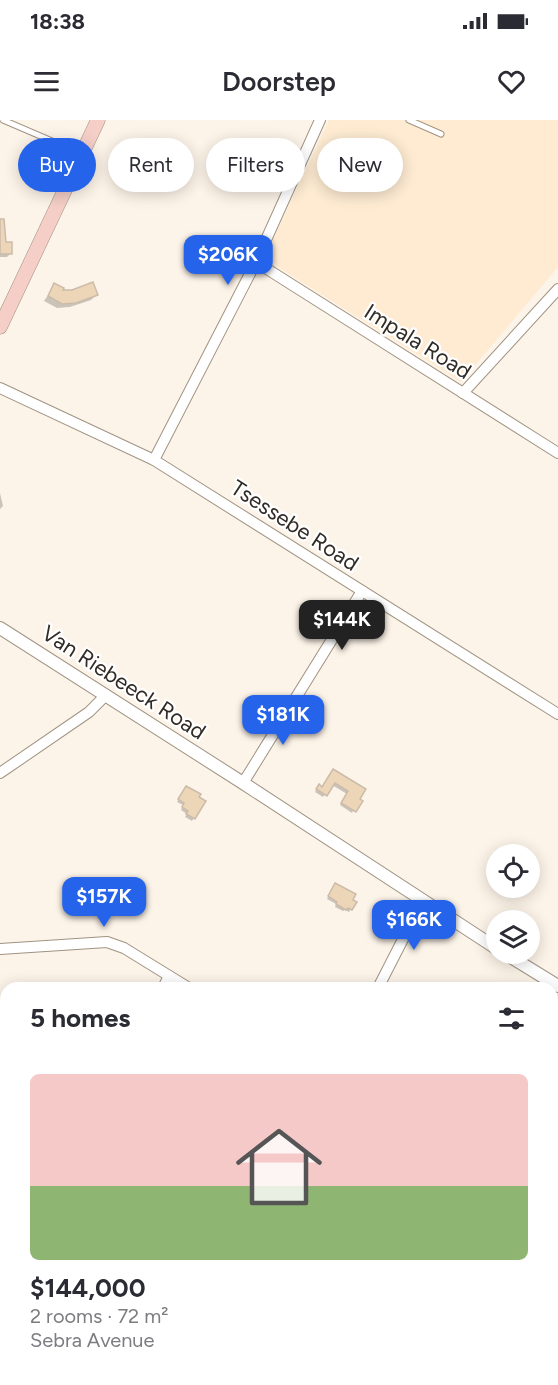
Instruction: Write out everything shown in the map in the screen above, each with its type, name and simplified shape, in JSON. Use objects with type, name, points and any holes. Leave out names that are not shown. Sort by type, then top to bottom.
[{"type":"main road","points":[[89,138],[98,120]]},
{"type":"main road","points":[[0,327],[64,192]]},
{"type":"street","points":[[154,460],[256,262],[320,120]]},
{"type":"street","name":"Impala Road","points":[[256,262],[558,453]]},
{"type":"street","points":[[463,393],[558,289]]},
{"type":"street","name":"Tsessebe Road","points":[[0,388],[154,460],[558,714]]},
{"type":"street","points":[[243,783],[362,591]]},
{"type":"street","name":"Van Riebeeck Road","points":[[0,628],[486,941]]},
{"type":"street","points":[[0,773],[89,712],[106,695]]},
{"type":"street","points":[[381,982],[423,900]]},
{"type":"street","points":[[0,949],[107,942],[124,948],[179,982]]},
{"type":"street","points":[[522,964],[552,982]]},
{"type":"street","points":[[166,982],[169,976]]},
{"type":"lane","points":[[3,120],[46,138]]},
{"type":"lane","points":[[409,120],[441,134]]},
{"type":"shaded area","points":[[329,120],[558,120],[558,267],[461,382],[276,266],[268,250],[295,192],[305,192],[305,171],[317,146],[317,192],[403,192],[403,138],[321,138]]},
{"type":"building","points":[[0,219],[4,219],[6,242],[12,242],[12,254],[0,254]]},
{"type":"building","points":[[93,282],[98,295],[76,303],[62,304],[48,296],[54,283],[64,288],[63,290],[72,290]]},
{"type":"building","points":[[333,769],[366,789],[360,799],[363,801],[356,812],[341,803],[348,791],[335,783],[327,796],[316,789],[319,784],[322,787]]},
{"type":"building","points":[[186,786],[201,794],[199,797],[206,801],[195,819],[186,814],[188,811],[182,807],[184,803],[178,799]]},
{"type":"building","points":[[335,883],[356,894],[353,900],[357,902],[352,910],[348,908],[346,910],[328,896]]}]
